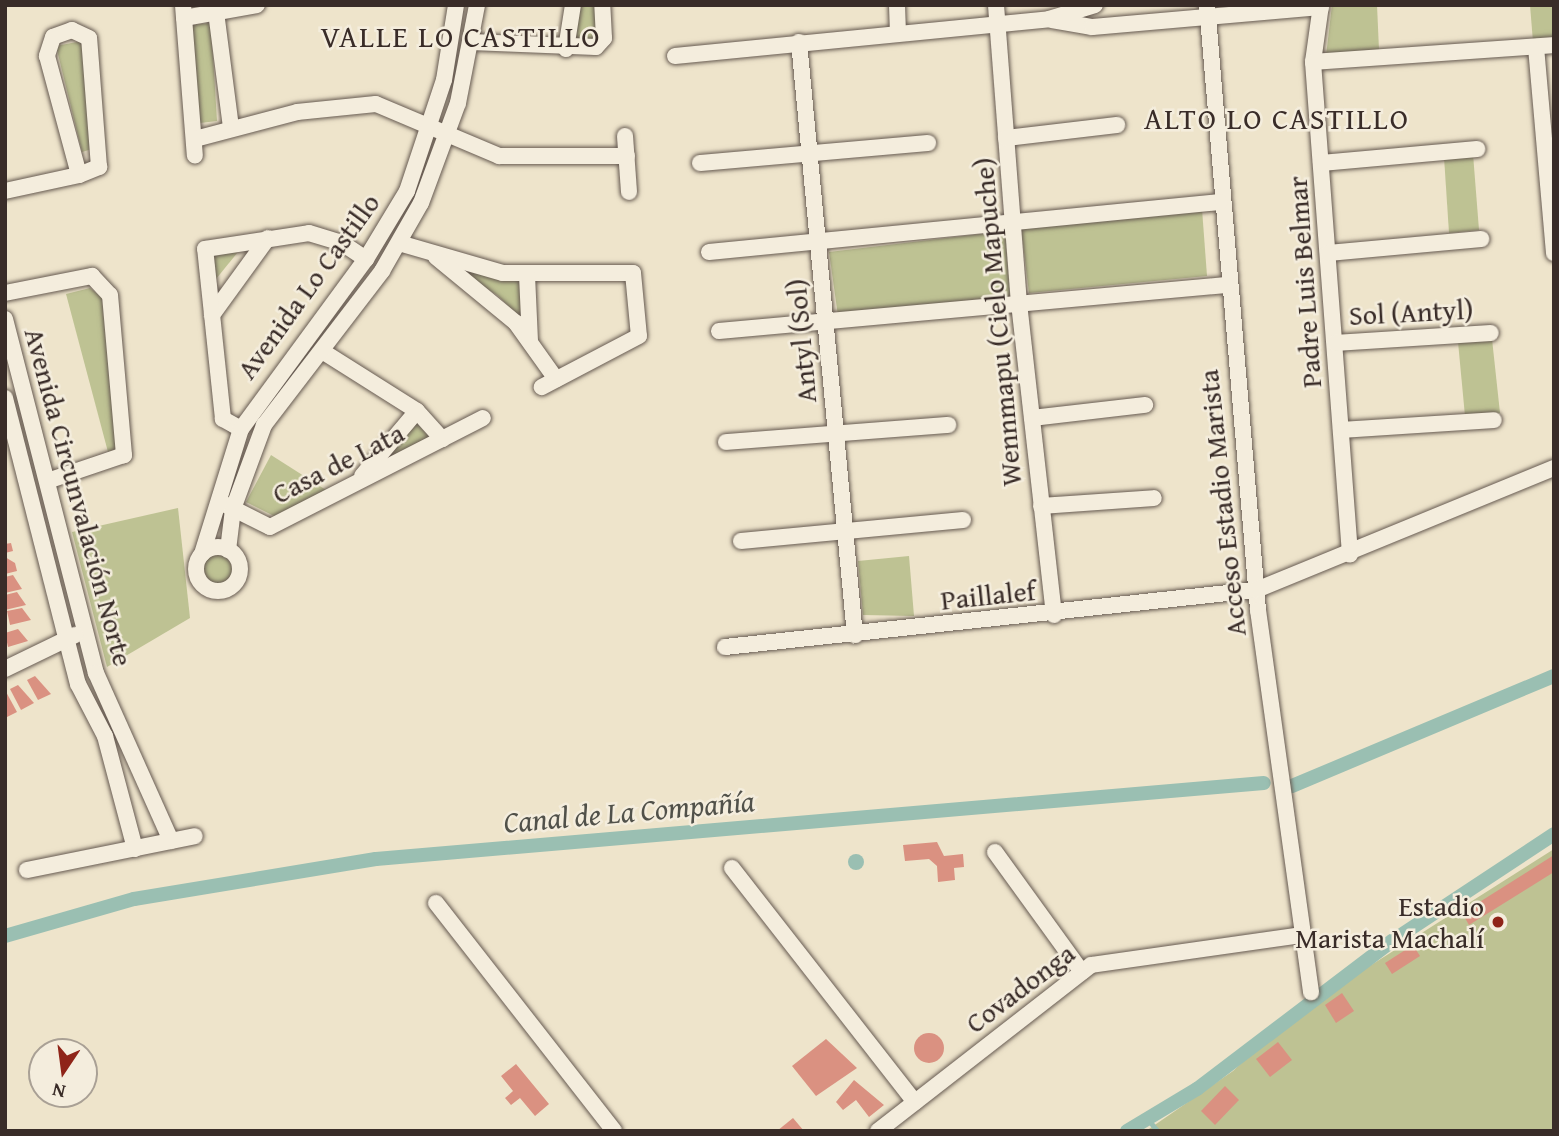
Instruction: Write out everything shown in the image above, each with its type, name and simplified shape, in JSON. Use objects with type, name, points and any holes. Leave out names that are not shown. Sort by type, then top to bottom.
[{"type":"street","points":[[257,5],[216,12],[184,12],[195,147],[231,127],[355,103],[391,108],[439,132],[499,156],[627,156]]},
{"type":"street","name":"Avenida Lo Castillo","points":[[456,5],[439,132],[366,260],[241,429],[202,554],[200,582],[226,590],[240,567],[228,550],[233,509],[264,425],[322,351],[399,243],[439,132],[471,41],[477,5]]},
{"type":"street","points":[[566,49],[573,5]]},
{"type":"street","points":[[471,41],[566,49],[601,44],[602,5]]},
{"type":"street","points":[[897,5],[898,32]]},
{"type":"street","name":"Wennmapu (Cielo Mapuche)","points":[[996,5],[1018,303],[1054,615]]},
{"type":"street","points":[[675,56],[1049,19],[1095,5]]},
{"type":"street","points":[[1049,19],[1092,27],[1208,11],[1321,6]]},
{"type":"street","name":"Padre Luis Belmar","points":[[1321,6],[1313,62],[1350,555]]},
{"type":"street","name":"Acceso Estadio Marista","points":[[1208,11],[1226,285],[1256,590],[1311,992]]},
{"type":"street","points":[[216,12],[231,127]]},
{"type":"street","points":[[5,191],[79,174],[99,167],[89,38],[62,32],[52,37],[47,56],[79,174]]},
{"type":"street","name":"Antyl (Sol)","points":[[799,42],[855,635]]},
{"type":"street","points":[[1313,62],[1554,45]]},
{"type":"street","points":[[1536,47],[1554,253]]},
{"type":"street","points":[[1006,138],[1117,125]]},
{"type":"street","points":[[625,136],[629,192]]},
{"type":"street","points":[[700,163],[928,143]]},
{"type":"street","points":[[1321,163],[1477,149]]},
{"type":"street","points":[[709,252],[1220,202]]},
{"type":"street","points":[[241,429],[223,419],[205,249],[268,238],[326,237],[366,260]]},
{"type":"street","points":[[212,314],[268,238]]},
{"type":"street","points":[[1328,253],[1481,239]]},
{"type":"street","points":[[399,243],[436,257],[527,275],[633,274],[639,336],[549,383],[530,342],[527,275]]},
{"type":"street","points":[[436,257],[530,342]]},
{"type":"street","points":[[5,293],[92,276],[110,295],[124,455],[47,481]]},
{"type":"street","points":[[719,331],[1226,285]]},
{"type":"street","name":"Avenida Circunvalación Norte","points":[[5,320],[96,673],[171,841]]},
{"type":"street","name":"Sol (Antyl)","points":[[1335,343],[1491,333]]},
{"type":"street","points":[[322,351],[417,411],[442,439]]},
{"type":"street","name":"Avenida Circunvalación Norte","points":[[5,398],[8,423],[84,702],[105,736],[135,849]]},
{"type":"street","points":[[1032,418],[1145,405]]},
{"type":"street","points":[[355,483],[417,411]]},
{"type":"street","points":[[8,423],[30,417]]},
{"type":"street","name":"Casa de Lata","points":[[217,501],[270,527],[483,418]]},
{"type":"street","points":[[1341,430],[1494,420]]},
{"type":"street","points":[[726,442],[948,425]]},
{"type":"street","name":"Paillalef","points":[[725,647],[1054,615],[1256,590],[1350,555],[1554,468]]},
{"type":"street","points":[[1041,506],[1154,498]]},
{"type":"street","points":[[741,541],[963,520]]},
{"type":"street","points":[[202,554],[228,550]]},
{"type":"street","points":[[5,669],[84,631]]},
{"type":"street","points":[[27,870],[195,836]]},
{"type":"street","points":[[995,852],[1082,972]]},
{"type":"street","points":[[732,868],[915,1102]]},
{"type":"street","points":[[436,903],[614,1131]]},
{"type":"street","name":"Covadonga","points":[[878,1131],[1082,972],[1104,960],[1302,935]]},
{"type":"green space","points":[[577,5],[598,5],[597,40],[570,45]]},
{"type":"green space","points":[[1332,5],[1377,5],[1379,50],[1326,56]]},
{"type":"green space","points":[[1530,5],[1554,5],[1554,41],[1533,42]]},
{"type":"green space","points":[[211,23],[217,121],[200,123],[190,25]]},
{"type":"green space","points":[[82,41],[92,149],[82,152],[56,46]]},
{"type":"green space","points":[[1473,154],[1479,230],[1449,233],[1444,157]]},
{"type":"green space","points":[[1202,209],[1207,276],[1029,293],[1021,227]]},
{"type":"green space","points":[[1005,231],[1011,299],[838,316],[829,252]]},
{"type":"green space","points":[[238,252],[216,279],[213,255]]},
{"type":"green space","points":[[457,270],[521,280],[523,320],[497,295]]},
{"type":"green space","points":[[90,288],[102,298],[116,449],[108,452],[66,294]]},
{"type":"green space","points":[[1492,339],[1500,413],[1465,416],[1458,342]]},
{"type":"green space","points":[[415,421],[429,437],[380,462]]},
{"type":"green space","points":[[271,455],[326,490],[278,518],[246,502]]},
{"type":"green space","points":[[178,508],[190,618],[107,667],[72,532]]},
{"type":"green space","points":[[217,555],[228,559],[232,570],[228,581],[217,585],[206,581],[202,570],[206,559]]},
{"type":"green space","points":[[909,556],[914,616],[863,615],[858,561]]},
{"type":"green space","name":"Estadio Marista Machalí","points":[[1554,849],[1554,1131],[1146,1131],[1233,1071],[1294,1014]]},
{"type":"water","points":[[856,854],[864,862],[856,870],[848,862]]},
{"type":"building","points":[[11,543],[13,551],[5,553],[5,544]]},
{"type":"building","points":[[5,557],[15,563],[17,571],[5,574]]},
{"type":"building","points":[[13,575],[22,589],[5,593],[5,577]]},
{"type":"building","points":[[17,592],[26,605],[5,610],[5,595]]},
{"type":"building","points":[[22,608],[31,620],[10,625],[7,611]]},
{"type":"building","points":[[18,629],[28,641],[8,647],[5,633]]},
{"type":"building","points":[[35,676],[51,694],[38,700],[27,680]]},
{"type":"building","points":[[18,685],[34,703],[21,710],[10,689]]},
{"type":"building","points":[[5,690],[17,712],[5,718]]},
{"type":"building","points":[[937,842],[944,856],[963,854],[964,867],[954,868],[955,880],[938,882],[937,866],[929,859],[905,861],[903,845]]},
{"type":"building","points":[[1554,855],[1554,872],[1469,925],[1462,913]]},
{"type":"building","points":[[1413,945],[1420,956],[1392,974],[1385,963]]},
{"type":"building","points":[[1342,993],[1354,1011],[1336,1023],[1325,1005]]},
{"type":"building","points":[[929,1033],[939,1038],[944,1048],[939,1058],[929,1063],[919,1058],[914,1048],[919,1038]]},
{"type":"building","points":[[826,1039],[857,1068],[816,1096],[792,1066]]},
{"type":"building","points":[[1278,1042],[1292,1060],[1270,1077],[1256,1059]]},
{"type":"building","points":[[516,1064],[549,1104],[535,1116],[520,1098],[511,1105],[505,1098],[513,1091],[501,1076]]},
{"type":"building","points":[[854,1080],[884,1105],[869,1117],[856,1100],[843,1110],[836,1102]]},
{"type":"building","points":[[1225,1086],[1239,1100],[1215,1125],[1201,1111]]},
{"type":"building","points":[[793,1118],[804,1131],[777,1131]]},
{"type":"waterway","name":"Canal de La Compañía","points":[[1292,786],[1554,676]]},
{"type":"waterway","name":"Canal de La Compañía","points":[[5,936],[134,899],[376,859],[1264,783]]},
{"type":"waterway","points":[[1127,1131],[1197,1089],[1392,941],[1554,834]]},
{"type":"waterway","points":[[1147,1118],[1158,1131]]},
{"type":"place","name":"Estadio Marista Machalí","points":[[1498,922]]},
{"type":"district","name":"VALLE LO CASTILLO","points":[[461,36]]},
{"type":"district","name":"ALTO LO CASTILLO","points":[[1277,118]]}]
